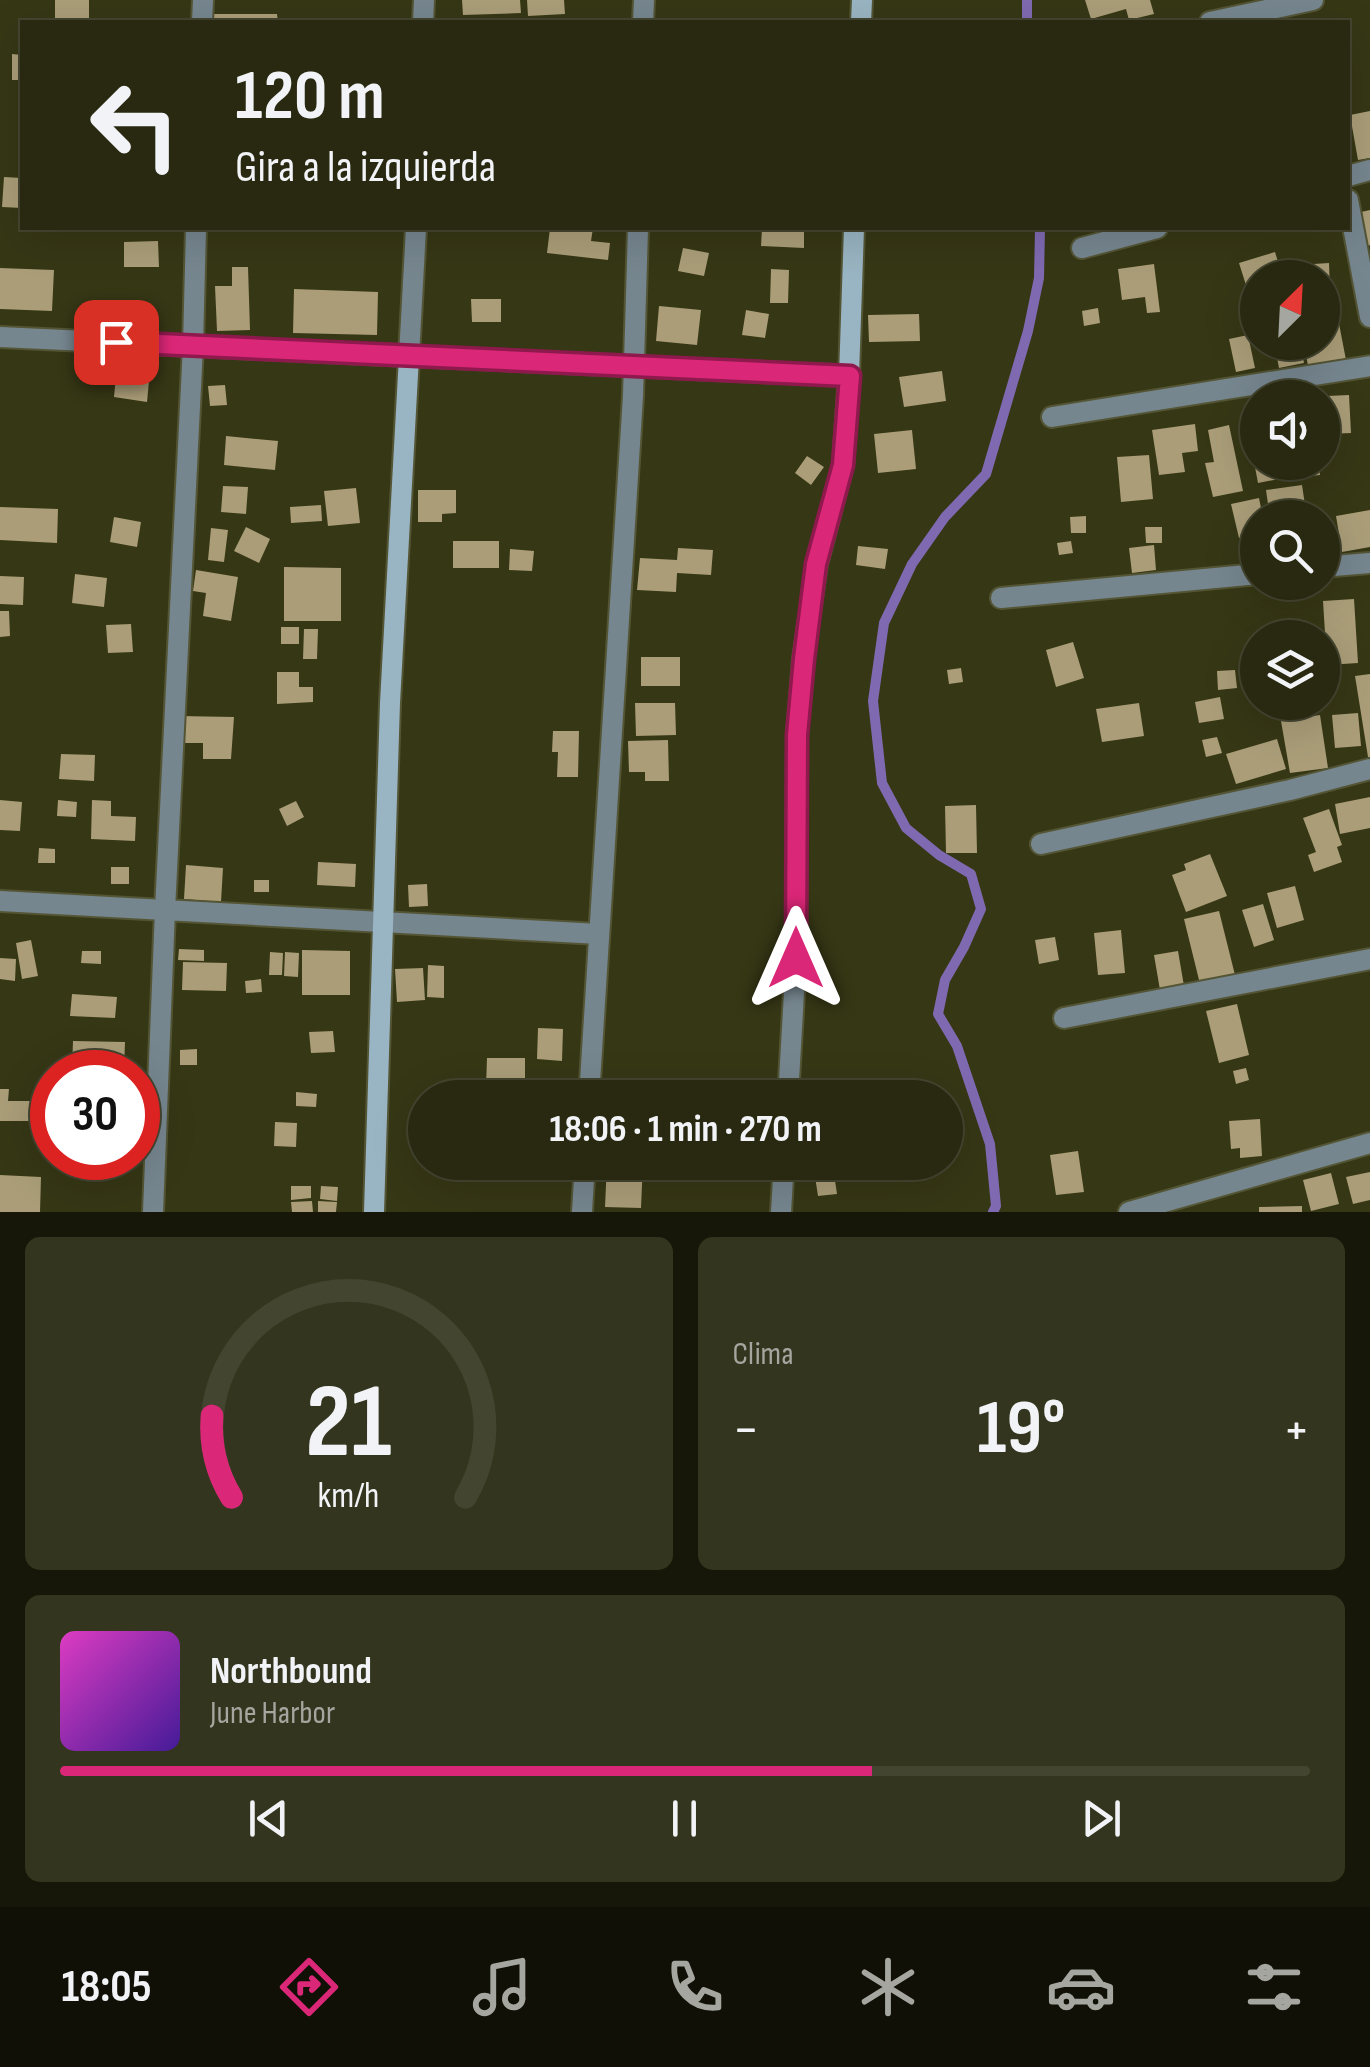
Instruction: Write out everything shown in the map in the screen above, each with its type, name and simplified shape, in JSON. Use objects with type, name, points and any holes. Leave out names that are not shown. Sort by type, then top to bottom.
[{"type":"street","points":[[1222,20],[1305,6]]},
{"type":"street","points":[[1350,211],[1370,317]]},
{"type":"street","points":[[153,1212],[196,230]]},
{"type":"street","points":[[374,1212],[390,702],[416,230]]},
{"type":"street","points":[[590,1080],[634,367],[638,230]]},
{"type":"street","points":[[789,1080],[796,958],[797,735],[816,564],[843,465],[854,230]]},
{"type":"street","points":[[1082,248],[1150,230]]},
{"type":"street","points":[[0,338],[850,376]]},
{"type":"street","points":[[1052,417],[1370,366]]},
{"type":"street","points":[[1340,566],[1370,563]]},
{"type":"street","points":[[1001,598],[1240,576]]},
{"type":"street","points":[[1041,844],[1370,769]]},
{"type":"street","points":[[0,900],[599,934]]},
{"type":"street","points":[[1064,1018],[1370,958]]},
{"type":"street","points":[[1129,1212],[1370,1144]]},
{"type":"street","points":[[582,1212],[584,1180]]},
{"type":"street","points":[[781,1212],[783,1180]]},
{"type":"building","points":[[55,0],[89,0],[89,20],[55,20]]},
{"type":"building","points":[[462,0],[520,0],[521,13],[463,15]]},
{"type":"building","points":[[527,0],[564,0],[565,14],[528,16]]},
{"type":"building","points":[[1085,0],[1150,0],[1154,14],[1129,20],[1126,9],[1091,19]]},
{"type":"building","points":[[211,14],[277,14],[278,20],[211,20]]},
{"type":"building","points":[[12,54],[20,55],[20,80],[12,80]]},
{"type":"building","points":[[1370,111],[1370,158],[1358,160],[1350,115]]},
{"type":"building","points":[[4,177],[20,178],[20,208],[2,207]]},
{"type":"building","points":[[1370,210],[1370,245],[1368,246],[1361,212]]},
{"type":"building","points":[[550,230],[593,230],[591,241],[610,243],[608,260],[547,253]]},
{"type":"building","points":[[762,230],[804,230],[804,248],[761,246]]},
{"type":"building","points":[[158,241],[159,267],[124,267],[124,242]]},
{"type":"building","points":[[683,248],[709,253],[704,276],[678,271]]},
{"type":"building","points":[[1275,252],[1277,260],[1249,260]]},
{"type":"building","points":[[1154,264],[1160,312],[1147,313],[1145,297],[1122,300],[1118,269]]},
{"type":"building","points":[[232,267],[248,267],[250,330],[217,331],[215,286],[232,286]]},
{"type":"building","points":[[0,268],[54,270],[52,311],[0,309]]},
{"type":"building","points":[[771,269],[789,270],[788,303],[770,303]]},
{"type":"building","points":[[294,289],[378,292],[377,335],[293,333]]},
{"type":"building","points":[[471,299],[501,299],[501,322],[472,322]]},
{"type":"building","points":[[659,306],[701,310],[697,345],[656,341]]},
{"type":"building","points":[[1098,308],[1100,323],[1084,326],[1082,311]]},
{"type":"building","points":[[746,310],[769,314],[765,338],[742,335]]},
{"type":"building","points":[[919,314],[920,341],[869,342],[868,315]]},
{"type":"building","points":[[1340,329],[1346,360],[1308,366],[1307,360],[1340,360]]},
{"type":"building","points":[[1240,337],[1240,360],[1253,360],[1255,368],[1236,372],[1229,339]]},
{"type":"building","points":[[1277,360],[1303,360],[1304,363],[1279,368]]},
{"type":"building","points":[[942,371],[946,401],[904,407],[899,377]]},
{"type":"building","points":[[116,376],[149,381],[147,402],[114,397]]},
{"type":"building","points":[[225,385],[227,405],[210,406],[208,386]]},
{"type":"building","points":[[1340,395],[1349,395],[1351,433],[1340,434]]},
{"type":"building","points":[[1195,424],[1198,451],[1182,453],[1185,472],[1159,475],[1152,430]]},
{"type":"building","points":[[1229,425],[1243,491],[1213,497],[1205,463],[1214,462],[1208,430]]},
{"type":"building","points":[[912,430],[916,469],[878,473],[874,434]]},
{"type":"building","points":[[226,436],[278,441],[275,470],[224,465]]},
{"type":"building","points":[[1149,455],[1153,499],[1121,502],[1117,457]]},
{"type":"building","points":[[807,456],[824,467],[811,485],[795,473]]},
{"type":"building","points":[[1302,485],[1304,500],[1267,500],[1266,490]]},
{"type":"building","points":[[223,486],[248,487],[246,514],[221,512]]},
{"type":"building","points":[[356,488],[360,523],[328,526],[324,491]]},
{"type":"building","points":[[418,490],[456,490],[456,513],[442,514],[442,522],[418,522]]},
{"type":"building","points":[[1240,502],[1240,538],[1239,538],[1231,504]]},
{"type":"building","points":[[321,505],[322,521],[291,523],[290,507]]},
{"type":"building","points":[[0,507],[58,509],[57,543],[0,540]]},
{"type":"building","points":[[1370,510],[1370,547],[1342,552],[1340,515]]},
{"type":"building","points":[[1086,516],[1086,533],[1071,533],[1070,517]]},
{"type":"building","points":[[114,517],[141,522],[137,547],[110,542]]},
{"type":"building","points":[[246,527],[270,539],[259,563],[234,551]]},
{"type":"building","points":[[1145,527],[1162,527],[1162,543],[1146,543]]},
{"type":"building","points":[[211,528],[228,530],[224,562],[208,560]]},
{"type":"building","points":[[453,541],[499,541],[499,568],[453,568]]},
{"type":"building","points":[[1071,541],[1073,553],[1059,555],[1057,543]]},
{"type":"building","points":[[1154,545],[1156,570],[1132,573],[1129,548]]},
{"type":"building","points":[[858,546],[888,549],[885,569],[856,565]]},
{"type":"building","points":[[678,548],[713,550],[711,575],[677,573],[676,592],[637,590],[640,558],[677,560]]},
{"type":"building","points":[[510,549],[534,551],[532,571],[509,570]]},
{"type":"building","points":[[284,567],[341,568],[341,621],[284,621]]},
{"type":"building","points":[[196,570],[238,577],[231,621],[203,616],[206,593],[193,591]]},
{"type":"building","points":[[75,574],[107,578],[104,607],[72,603]]},
{"type":"building","points":[[0,576],[24,577],[23,605],[0,604]]},
{"type":"building","points":[[1354,599],[1358,663],[1340,664],[1340,620],[1324,620],[1323,601]]},
{"type":"building","points":[[0,611],[9,611],[10,636],[0,637]]},
{"type":"building","points":[[131,624],[133,652],[108,653],[106,625]]},
{"type":"building","points":[[281,627],[299,627],[299,644],[281,644]]},
{"type":"building","points":[[304,629],[318,629],[317,659],[303,659]]},
{"type":"building","points":[[1073,642],[1084,678],[1056,687],[1046,650]]},
{"type":"building","points":[[641,657],[680,657],[680,686],[641,686]]},
{"type":"building","points":[[961,668],[963,682],[949,684],[947,670]]},
{"type":"building","points":[[1235,670],[1237,688],[1218,690],[1217,671]]},
{"type":"building","points":[[277,672],[299,672],[299,687],[313,687],[313,702],[277,704]]},
{"type":"building","points":[[1370,674],[1370,757],[1368,757],[1355,676]]},
{"type":"building","points":[[1220,697],[1224,719],[1199,723],[1195,702]]},
{"type":"building","points":[[635,703],[675,703],[676,735],[636,736]]},
{"type":"building","points":[[1139,703],[1144,736],[1102,742],[1096,709]]},
{"type":"building","points":[[1358,713],[1361,746],[1335,748],[1332,720],[1340,720],[1340,714]]},
{"type":"building","points":[[179,716],[234,717],[231,759],[203,759],[203,743],[179,743]]},
{"type":"building","points":[[1321,720],[1328,768],[1290,773],[1281,721]]},
{"type":"building","points":[[553,731],[579,731],[578,777],[557,777],[558,752],[552,752]]},
{"type":"building","points":[[1217,737],[1222,753],[1206,757],[1202,740]]},
{"type":"building","points":[[1277,739],[1286,769],[1236,784],[1226,754]]},
{"type":"building","points":[[668,740],[669,781],[645,781],[645,772],[629,772],[628,741]]},
{"type":"building","points":[[61,754],[95,755],[94,781],[59,779]]},
{"type":"building","points":[[1370,797],[1370,828],[1340,834],[1335,804]]},
{"type":"building","points":[[0,800],[22,802],[20,831],[0,830]]},
{"type":"building","points":[[58,800],[77,802],[76,817],[57,816]]},
{"type":"building","points":[[92,800],[111,801],[111,816],[136,817],[135,841],[91,839]]},
{"type":"building","points":[[296,801],[304,817],[287,826],[279,809]]},
{"type":"building","points":[[976,805],[977,853],[946,853],[945,806]]},
{"type":"building","points":[[1329,809],[1342,845],[1337,847],[1342,862],[1314,872],[1308,855],[1316,852],[1303,818]]},
{"type":"building","points":[[39,848],[55,849],[55,863],[38,863]]},
{"type":"building","points":[[1210,854],[1227,896],[1186,912],[1172,875],[1186,870],[1184,864]]},
{"type":"building","points":[[318,862],[356,864],[355,887],[317,885]]},
{"type":"building","points":[[186,865],[223,868],[221,902],[184,899]]},
{"type":"building","points":[[111,867],[129,867],[129,884],[111,884]]},
{"type":"building","points":[[254,880],[269,880],[269,892],[254,892]]},
{"type":"building","points":[[427,884],[428,906],[409,907],[408,885]]},
{"type":"building","points":[[1295,886],[1304,920],[1277,928],[1267,893]]},
{"type":"building","points":[[1263,904],[1274,940],[1254,947],[1242,910]]},
{"type":"building","points":[[1219,911],[1235,975],[1200,984],[1184,919]]},
{"type":"building","points":[[1121,930],[1125,973],[1098,975],[1094,933]]},
{"type":"building","points":[[1055,937],[1059,960],[1039,964],[1035,940]]},
{"type":"building","points":[[31,940],[38,976],[22,979],[16,943]]},
{"type":"building","points":[[179,949],[204,950],[204,961],[178,960]]},
{"type":"building","points":[[302,950],[350,951],[350,995],[302,995]]},
{"type":"building","points":[[82,951],[101,951],[101,964],[81,963]]},
{"type":"building","points":[[1178,951],[1184,986],[1160,990],[1154,955]]},
{"type":"building","points":[[270,952],[283,953],[282,975],[269,975]]},
{"type":"building","points":[[285,952],[299,953],[298,977],[284,976]]},
{"type":"building","points":[[0,958],[16,959],[15,981],[0,979]]},
{"type":"building","points":[[183,962],[227,963],[226,991],[182,990]]},
{"type":"building","points":[[428,965],[444,966],[444,998],[427,997]]},
{"type":"building","points":[[423,968],[425,1000],[397,1002],[395,969]]},
{"type":"building","points":[[261,979],[262,992],[246,993],[245,981]]},
{"type":"building","points":[[72,994],[117,997],[115,1018],[70,1016]]},
{"type":"building","points":[[1237,1004],[1249,1055],[1219,1063],[1206,1011]]},
{"type":"building","points":[[538,1028],[563,1029],[562,1061],[537,1059]]},
{"type":"building","points":[[333,1031],[335,1052],[311,1053],[309,1032]]},
{"type":"building","points":[[73,1041],[125,1042],[125,1050],[73,1050]]},
{"type":"building","points":[[197,1049],[197,1065],[180,1065],[180,1050]]},
{"type":"building","points":[[487,1058],[525,1058],[525,1080],[486,1080]]},
{"type":"building","points":[[1246,1068],[1249,1080],[1236,1084],[1233,1071]]},
{"type":"building","points":[[0,1089],[9,1089],[8,1101],[30,1101],[29,1121],[0,1121]]},
{"type":"building","points":[[296,1092],[317,1094],[316,1107],[296,1106]]},
{"type":"building","points":[[1260,1119],[1262,1156],[1240,1158],[1240,1148],[1231,1149],[1229,1121]]},
{"type":"building","points":[[275,1122],[297,1123],[296,1147],[274,1146]]},
{"type":"building","points":[[1078,1151],[1084,1192],[1056,1195],[1050,1155]]},
{"type":"building","points":[[1370,1172],[1370,1200],[1353,1204],[1346,1177]]},
{"type":"building","points":[[1331,1173],[1339,1204],[1311,1211],[1303,1180]]},
{"type":"building","points":[[0,1175],[41,1180],[40,1212],[0,1212]]},
{"type":"building","points":[[606,1180],[642,1180],[641,1208],[605,1207]]},
{"type":"building","points":[[816,1180],[835,1180],[837,1194],[818,1196]]},
{"type":"building","points":[[291,1186],[311,1186],[311,1198],[291,1200]]},
{"type":"building","points":[[321,1186],[338,1187],[337,1201],[320,1199]]},
{"type":"building","points":[[312,1201],[313,1212],[292,1212],[291,1202]]},
{"type":"building","points":[[318,1201],[337,1202],[336,1212],[318,1212]]},
{"type":"building","points":[[1302,1206],[1302,1212],[1259,1212],[1259,1207]]},
{"type":"waterway","points":[[1027,0],[1027,20]]},
{"type":"waterway","points":[[993,1212],[996,1206],[990,1144],[957,1046],[938,1014],[945,980],[981,909],[971,874],[906,828],[882,783],[873,701],[884,623],[912,564],[945,517],[986,474],[1028,331],[1039,278],[1040,230]]},
{"type":"route","points":[[116,342],[850,376],[843,465],[816,564],[804,659],[797,735],[796,958]]}]
